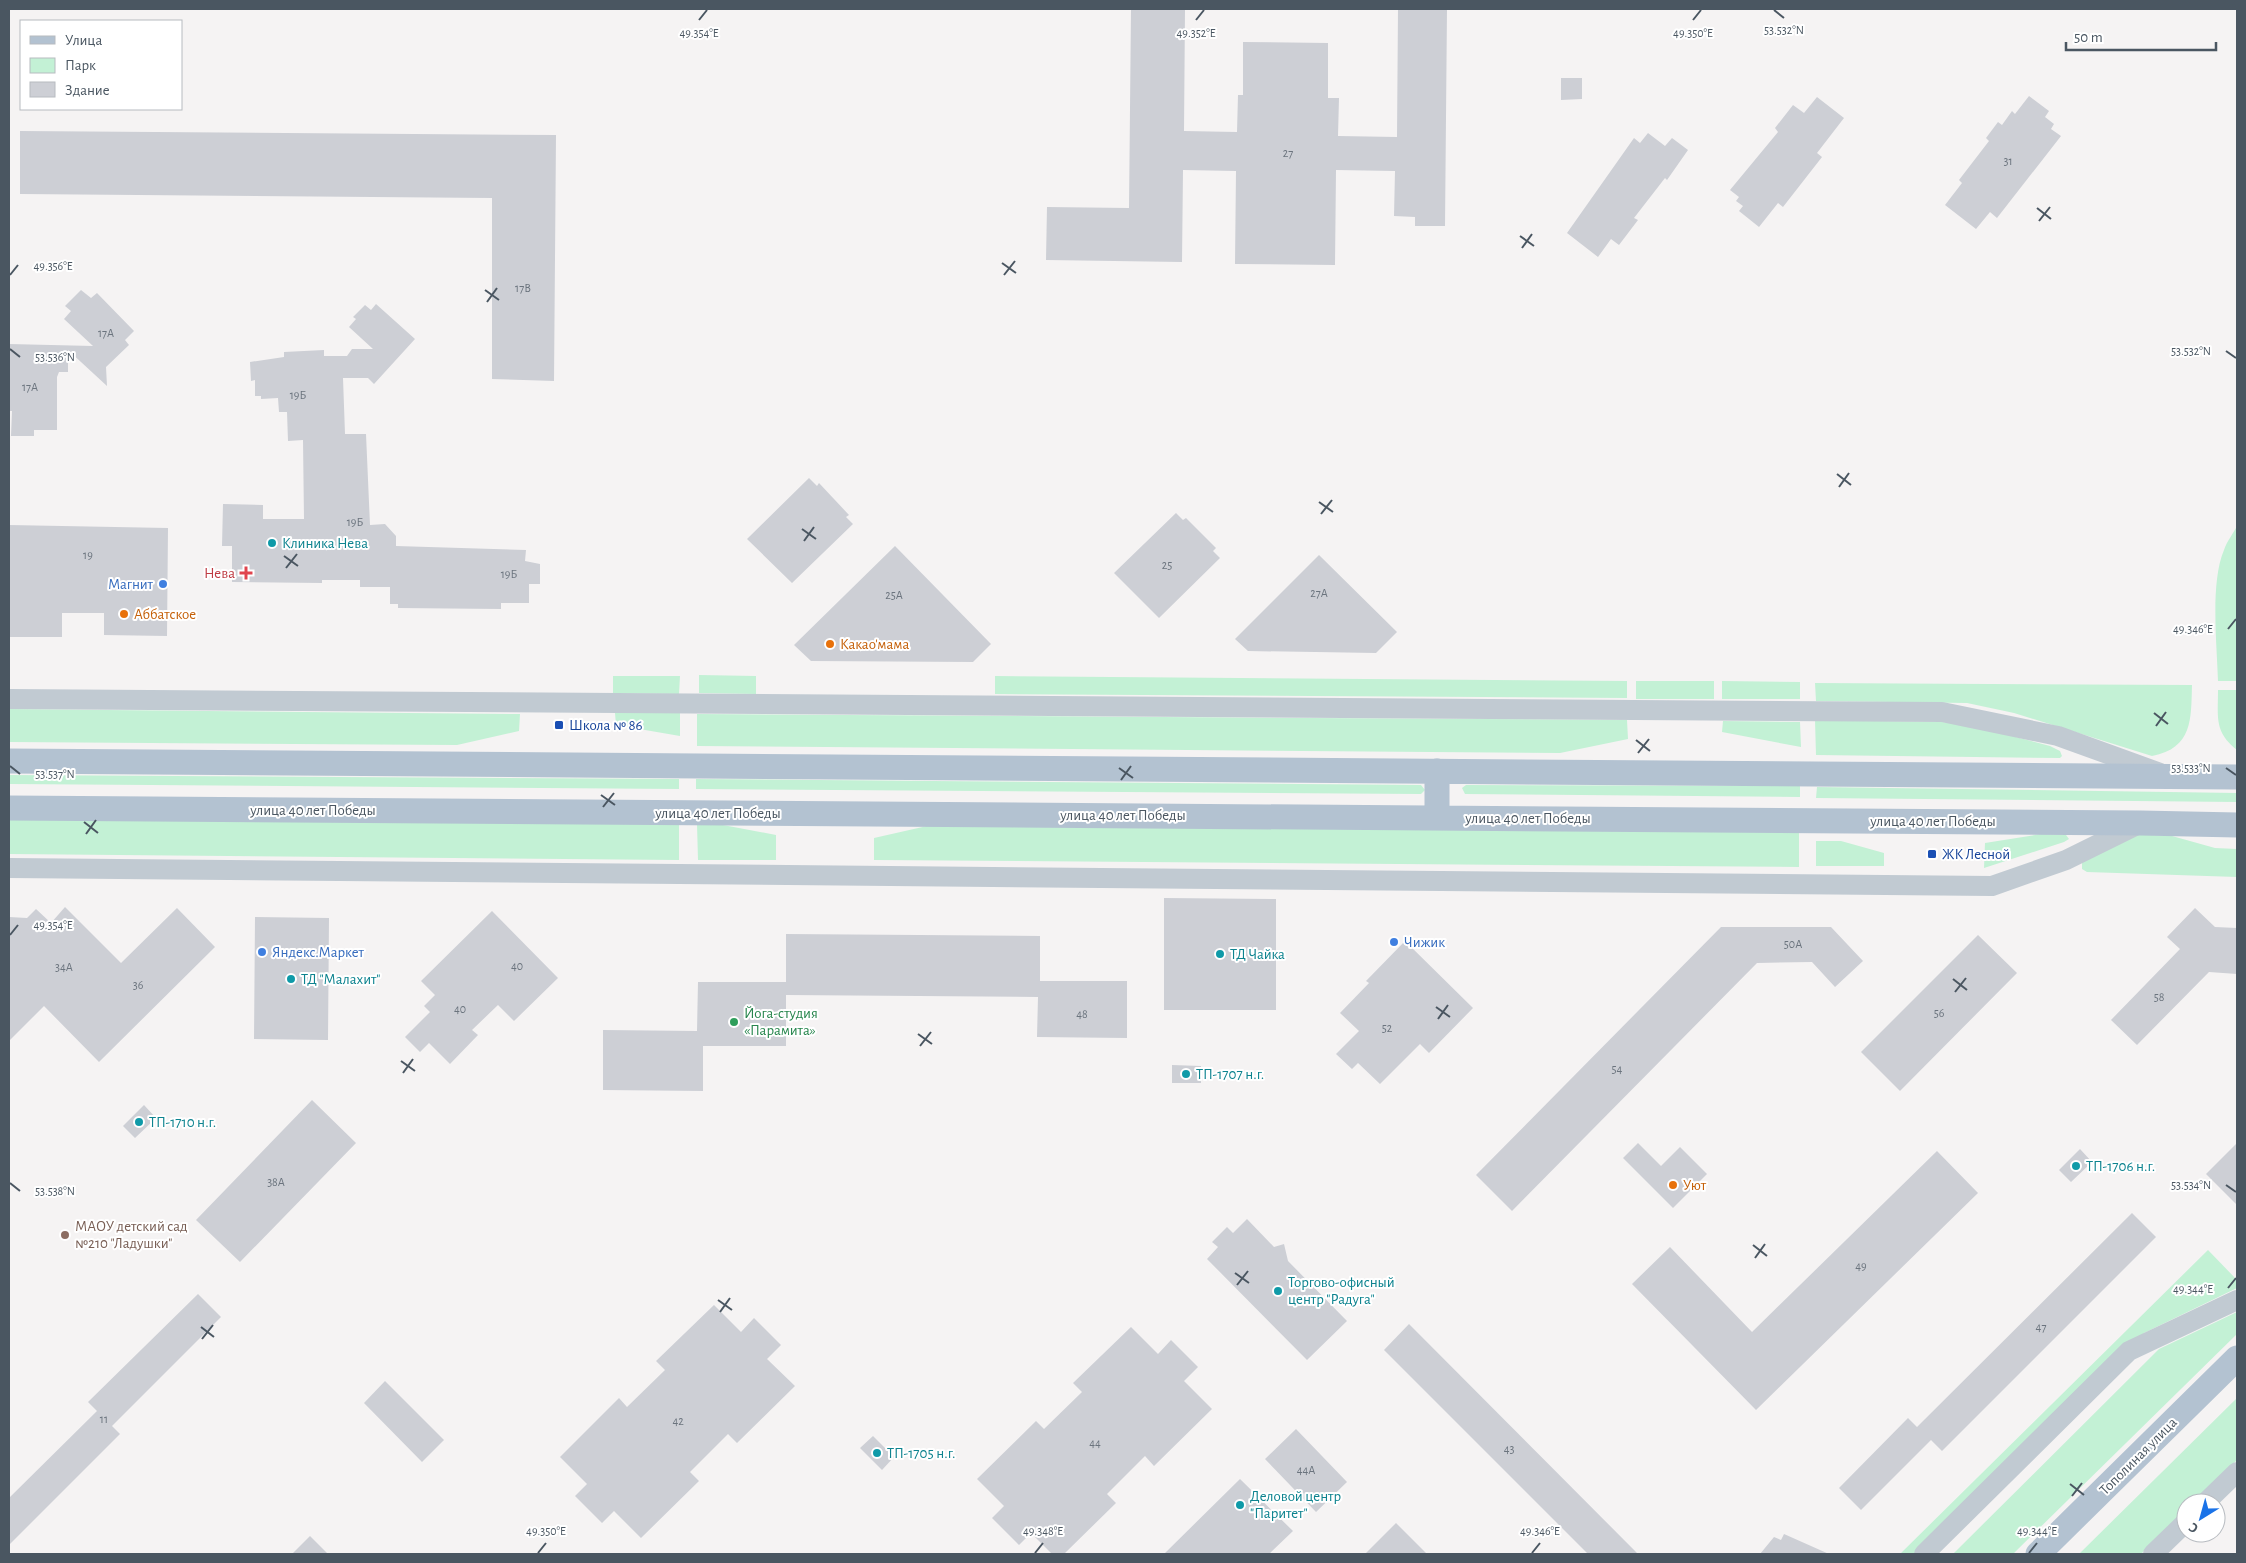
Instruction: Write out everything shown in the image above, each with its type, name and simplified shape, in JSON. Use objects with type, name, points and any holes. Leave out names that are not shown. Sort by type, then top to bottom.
[{"type":"main road","points":[[9,761],[2237,777]]},
{"type":"main road","points":[[1437,771],[1437,818]]},
{"type":"main road","name":"улица 40 лет Победы","points":[[9,808],[2141,822],[2237,825]]},
{"type":"main road","name":"Тополиная улица","points":[[2038,1554],[2237,1358]]},
{"type":"street","points":[[9,699],[1942,712],[2058,736],[2171,777]]},
{"type":"street","points":[[9,868],[1992,886],[2066,860],[2141,822]]},
{"type":"street","points":[[1924,1554],[2129,1352],[2237,1300]]},
{"type":"street","points":[[2215,1493],[2237,1472]]},
{"type":"street","points":[[2153,1554],[2176,1532]]},
{"type":"green space","points":[[2237,526],[2237,681],[2218,681],[2215,614],[2217,579],[2224,550]]},
{"type":"green space","points":[[699,675],[756,676],[756,694],[699,693]]},
{"type":"green space","points":[[613,676],[680,676],[679,694],[613,693]]},
{"type":"green space","points":[[995,676],[1627,681],[1627,698],[995,694]]},
{"type":"green space","points":[[1636,681],[1714,681],[1714,699],[1636,699]]},
{"type":"green space","points":[[1722,681],[1800,682],[1800,699],[1722,699]]},
{"type":"green space","points":[[1815,683],[2192,685],[2190,720],[2182,739],[2165,752],[2152,756],[2014,713],[1967,703],[1816,701]]},
{"type":"green space","points":[[2218,690],[2237,690],[2237,750],[2224,737],[2221,730],[2218,716]]},
{"type":"green space","points":[[9,709],[520,714],[519,731],[457,745],[9,742]]},
{"type":"green space","points":[[615,713],[680,713],[680,736],[616,725]]},
{"type":"green space","points":[[697,714],[1627,720],[1628,739],[1560,753],[697,746]]},
{"type":"green space","points":[[1815,720],[1942,722],[1970,725],[2050,746],[2060,751],[2062,756],[2060,758],[1816,755]]},
{"type":"green space","points":[[1723,721],[1800,722],[1801,747],[1722,732]]},
{"type":"green space","points":[[9,775],[679,779],[679,789],[9,784]]},
{"type":"green space","points":[[696,779],[1421,785],[1425,790],[1421,794],[696,789]]},
{"type":"green space","points":[[1466,785],[1800,786],[1800,797],[1465,794],[1462,788]]},
{"type":"green space","points":[[1817,787],[2237,793],[2237,802],[1816,798]]},
{"type":"green space","points":[[9,818],[679,824],[679,860],[9,854]]},
{"type":"green space","points":[[697,824],[723,825],[776,835],[776,860],[698,860]]},
{"type":"green space","points":[[927,826],[1799,830],[1799,867],[874,860],[874,838]]},
{"type":"green space","points":[[2041,834],[2066,835],[2069,839],[1984,868],[1985,843]]},
{"type":"green space","points":[[2128,834],[2172,836],[2215,848],[2237,849],[2237,877],[2087,872],[2082,869],[2082,862]]},
{"type":"green space","points":[[1816,841],[1841,841],[1884,853],[1884,866],[1816,866]]},
{"type":"green space","points":[[2208,1250],[2237,1280],[2237,1288],[2144,1333],[1923,1554],[1900,1554]]},
{"type":"green space","points":[[2237,1312],[2237,1334],[2013,1554],[1953,1554],[2159,1349]]},
{"type":"green space","points":[[2237,1398],[2237,1460],[2204,1493],[2176,1493],[2176,1520],[2141,1554],[2079,1554]]},
{"type":"building","points":[[1131,9],[1185,9],[1184,131],[1237,132],[1238,95],[1243,95],[1243,42],[1328,43],[1328,98],[1339,98],[1338,136],[1397,137],[1398,9],[1447,9],[1445,226],[1415,226],[1415,217],[1394,216],[1395,171],[1336,170],[1335,265],[1235,264],[1236,171],[1183,170],[1182,262],[1046,260],[1047,207],[1129,208]]},
{"type":"building","points":[[1561,78],[1582,78],[1582,99],[1561,100]]},
{"type":"building","points":[[2029,96],[2049,111],[2045,117],[2054,124],[2051,129],[2061,136],[1997,218],[1990,212],[1976,229],[1945,205],[1962,183],[1959,180],[1989,141],[1986,138],[1998,122],[2002,125],[2012,111],[2015,114]]},
{"type":"building","points":[[1817,97],[1844,118],[1817,153],[1822,157],[1783,207],[1778,203],[1759,227],[1739,211],[1743,206],[1736,201],[1739,197],[1730,190],[1778,132],[1775,128],[1793,105],[1804,113]]},
{"type":"building","points":[[20,131],[556,135],[554,381],[492,379],[492,198],[20,194]]},
{"type":"building","points":[[1648,133],[1665,146],[1672,138],[1688,150],[1667,180],[1665,178],[1634,218],[1638,220],[1619,245],[1611,239],[1598,257],[1567,233],[1634,138],[1640,143]]},
{"type":"building","points":[[81,290],[91,298],[97,293],[134,331],[125,340],[129,345],[106,367],[107,386],[68,350],[68,372],[59,372],[57,377],[57,430],[34,430],[34,436],[11,436],[12,411],[9,411],[9,344],[93,346],[64,319],[71,311],[65,306]]},
{"type":"building","points":[[376,304],[415,339],[374,384],[368,378],[343,378],[345,434],[366,434],[370,525],[385,524],[396,536],[396,546],[526,550],[525,561],[540,564],[540,584],[529,584],[529,603],[501,603],[501,609],[398,608],[398,604],[390,604],[390,587],[360,587],[360,580],[322,580],[322,583],[232,582],[232,546],[222,546],[223,504],[263,505],[263,519],[304,519],[303,440],[288,441],[287,412],[279,412],[278,398],[261,399],[261,396],[255,396],[255,380],[251,381],[250,362],[284,357],[284,352],[324,350],[324,356],[347,356],[352,349],[373,349],[349,327],[356,319],[353,317],[365,305],[371,310]]},
{"type":"building","points":[[809,478],[817,486],[819,483],[849,515],[846,517],[853,524],[792,583],[747,539]]},
{"type":"building","points":[[1176,513],[1183,520],[1186,518],[1216,548],[1213,551],[1220,558],[1159,618],[1114,573]]},
{"type":"building","points":[[9,525],[168,528],[167,636],[104,635],[104,613],[62,613],[62,637],[9,637]]},
{"type":"building","points":[[895,546],[991,644],[973,662],[811,661],[794,645]]},
{"type":"building","points":[[1319,555],[1397,632],[1376,653],[1248,651],[1235,639]]},
{"type":"building","name":"ТД Чайка","points":[[1164,898],[1276,899],[1276,1010],[1164,1010]]},
{"type":"building","points":[[65,907],[121,963],[177,908],[215,947],[99,1062],[44,1006],[9,1041],[9,917],[27,918],[36,909],[51,923]]},
{"type":"building","points":[[2195,908],[2215,927],[2237,928],[2237,974],[2209,972],[2137,1045],[2111,1020],[2180,949],[2167,937]]},
{"type":"building","points":[[492,911],[558,978],[514,1021],[498,1005],[472,1030],[478,1035],[450,1064],[429,1043],[420,1052],[405,1037],[430,1012],[424,1006],[435,995],[421,981]]},
{"type":"building","name":"ТД \"Малахит\"","points":[[255,917],[329,918],[328,1040],[254,1039]]},
{"type":"building","points":[[1721,927],[1831,927],[1863,961],[1835,987],[1812,962],[1757,963],[1512,1211],[1476,1175]]},
{"type":"building","points":[[786,934],[1040,936],[1040,981],[1127,981],[1127,1038],[1037,1037],[1038,997],[786,995],[786,1046],[703,1046],[703,1091],[603,1090],[603,1030],[697,1031],[698,982],[786,982]]},
{"type":"building","points":[[1978,935],[2017,973],[1900,1091],[1861,1052]]},
{"type":"building","points":[[1405,941],[1473,1008],[1429,1053],[1420,1044],[1380,1084],[1358,1063],[1352,1069],[1336,1054],[1359,1031],[1340,1013],[1369,983],[1366,981]]},
{"type":"building","name":"ТП-1707 н.г.","points":[[1172,1065],[1201,1066],[1201,1083],[1172,1083]]},
{"type":"building","points":[[312,1100],[356,1143],[240,1262],[196,1220]]},
{"type":"building","name":"ТП-1710 н.г.","points":[[144,1105],[156,1118],[135,1138],[123,1126]]},
{"type":"building","name":"Уют","points":[[1638,1143],[1661,1166],[1680,1147],[1707,1174],[1673,1208],[1623,1158]]},
{"type":"building","points":[[2237,1143],[2237,1205],[2206,1174]]},
{"type":"building","name":"ТП-1706 н.г.","points":[[2080,1149],[2092,1162],[2071,1182],[2059,1170]]},
{"type":"building","points":[[1937,1151],[1978,1193],[1756,1410],[1632,1284],[1670,1247],[1752,1332]]},
{"type":"building","points":[[2132,1213],[2156,1237],[1942,1451],[1931,1440],[1861,1510],[1839,1488],[1908,1418],[1917,1427]]},
{"type":"building","name":"Торгово-офисный центр \"Радуга\"","points":[[1247,1219],[1274,1247],[1284,1244],[1288,1261],[1347,1321],[1307,1360],[1207,1259],[1218,1247],[1212,1242],[1227,1227],[1233,1233]]},
{"type":"building","points":[[198,1294],[221,1317],[112,1426],[120,1434],[9,1545],[9,1498],[97,1411],[88,1402]]},
{"type":"building","points":[[714,1305],[741,1332],[754,1318],[781,1345],[767,1359],[795,1386],[737,1443],[728,1434],[690,1472],[699,1481],[641,1538],[614,1511],[602,1523],[575,1496],[587,1484],[560,1457],[619,1398],[627,1407],[665,1370],[656,1361]]},
{"type":"building","points":[[1409,1324],[1638,1554],[1588,1554],[1384,1350]]},
{"type":"building","points":[[1131,1327],[1158,1354],[1171,1340],[1198,1367],[1184,1381],[1212,1409],[1154,1466],[1145,1456],[1107,1494],[1116,1503],[1064,1554],[1052,1554],[1031,1533],[1019,1545],[992,1518],[1004,1506],[977,1479],[1036,1421],[1044,1429],[1082,1392],[1073,1383]]},
{"type":"building","points":[[385,1381],[444,1440],[422,1462],[364,1403]]},
{"type":"building","points":[[1296,1429],[1347,1482],[1316,1512],[1265,1459]]},
{"type":"building","name":"ТП-1705 н.г.","points":[[873,1436],[894,1457],[882,1470],[860,1448]]},
{"type":"building","name":"Деловой центр \"Паритет\"","points":[[1240,1479],[1293,1531],[1269,1554],[1164,1554]]},
{"type":"building","points":[[1396,1523],[1427,1554],[1365,1554]]},
{"type":"building","points":[[1784,1534],[1829,1554],[1760,1554],[1774,1537],[1781,1540]]},
{"type":"building","points":[[310,1536],[328,1554],[292,1554]]},
{"type":"place","name":"Клиника Нева","points":[[272,543]]},
{"type":"place","name":"Нева","points":[[246,573]]},
{"type":"place","name":"Магнит","points":[[163,584]]},
{"type":"place","name":"Аббатское","points":[[124,614]]},
{"type":"place","name":"Какао'мама","points":[[830,644]]},
{"type":"place","name":"Школа № 86","points":[[559,725]]},
{"type":"place","name":"ЖК Лесной","points":[[1932,854]]},
{"type":"place","name":"Чижик","points":[[1394,942]]},
{"type":"place","name":"Яндекс.Маркет","points":[[262,952]]},
{"type":"place","name":"ТД Чайка","points":[[1220,954]]},
{"type":"place","name":"ТД \"Малахит\"","points":[[291,979]]},
{"type":"place","name":"Йога-студия «Парамита»","points":[[734,1022]]},
{"type":"place","name":"ТП-1707 н.г.","points":[[1186,1074]]},
{"type":"place","name":"ТП-1710 н.г.","points":[[139,1122]]},
{"type":"place","name":"ТП-1706 н.г.","points":[[2076,1166]]},
{"type":"place","name":"Уют","points":[[1673,1185]]},
{"type":"place","name":"МАОУ детский сад №210 \"Ладушки\"","points":[[65,1235]]},
{"type":"place","name":"Торгово-офисный центр \"Радуга\"","points":[[1278,1291]]},
{"type":"place","name":"ТП-1705 н.г.","points":[[877,1453]]},
{"type":"place","name":"Деловой центр \"Паритет\"","points":[[1240,1505]]}]
